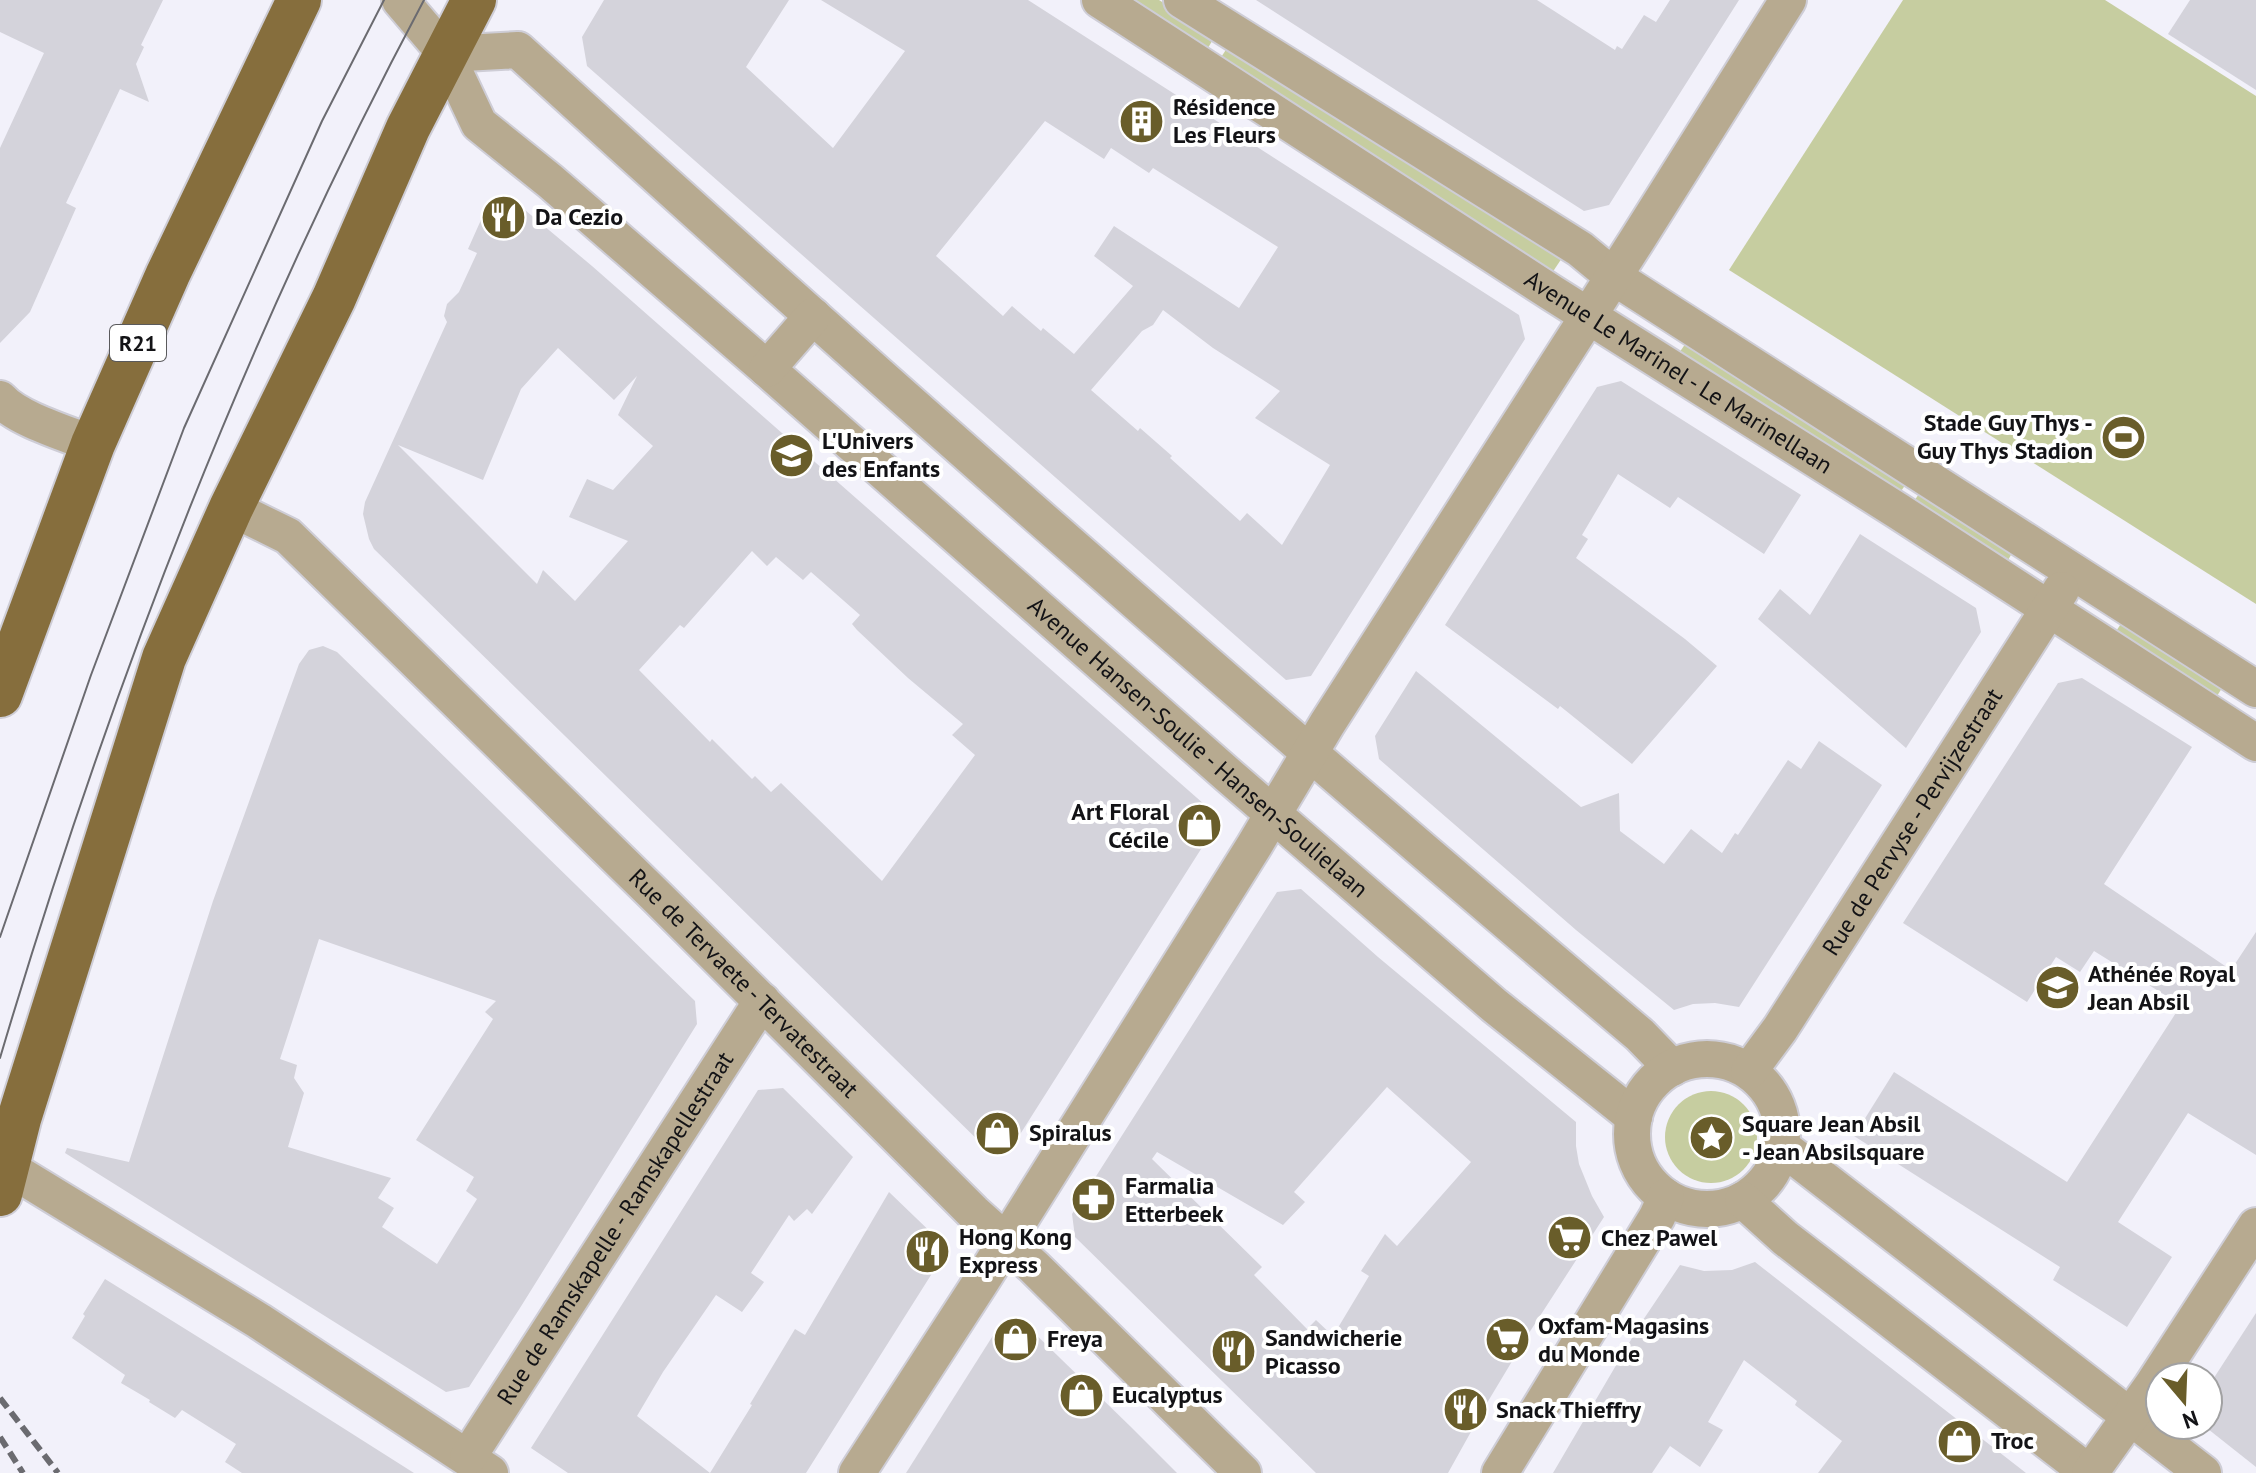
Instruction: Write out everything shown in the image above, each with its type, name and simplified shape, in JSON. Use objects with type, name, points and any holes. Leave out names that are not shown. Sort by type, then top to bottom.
[{"type":"main road","name":"R21","points":[[0,695],[93,444],[168,274],[299,0]]},
{"type":"main road","points":[[3,1181],[24,1104],[164,658],[231,508],[334,298],[408,128],[474,0]]},
{"type":"street","name":"Avenue Hansen-Soulie - Hansen-Soulielaan","points":[[400,0],[446,54],[479,124],[550,181],[767,369],[1495,1006],[1634,1117]]},
{"type":"street","name":"Avenue Le Marinel - Le Marinellaan","points":[[1100,0],[2256,743]]},
{"type":"street","name":"Avenue Le Marinel - Le Marinellaan","points":[[1182,0],[1580,249],[1614,277],[2256,689]]},
{"type":"street","points":[[857,1473],[1788,0]]},
{"type":"street","points":[[446,54],[518,50],[906,401],[1310,754],[1640,1035],[1672,1068]]},
{"type":"street","points":[[767,369],[813,316]]},
{"type":"street","points":[[0,399],[5,405],[39,423],[93,444]]},
{"type":"street","name":"Rue de Tervaete - Tervatestraat","points":[[231,508],[288,536],[973,1212],[1243,1473]]},
{"type":"street","name":"Rue de Pervyse - Pervijzestraat","points":[[1749,1071],[1780,1029],[2073,572]]},
{"type":"street","name":"Rue de Ramskapelle - Ramskapellestraat","points":[[479,1465],[762,1001]]},
{"type":"street","points":[[1719,1060],[1749,1071],[1772,1096],[1780,1112],[1782,1147],[1769,1177],[1743,1200],[1725,1207],[1704,1209],[1685,1206],[1666,1197],[1641,1170],[1634,1153],[1634,1117],[1642,1096],[1655,1080],[1687,1061],[1719,1060]]},
{"type":"street","points":[[1782,1147],[2203,1473]]},
{"type":"street","points":[[3,1181],[259,1321],[479,1465]]},
{"type":"street","points":[[1500,1473],[1657,1217],[1666,1197]]},
{"type":"street","points":[[1743,1200],[1785,1238],[2089,1473],[2131,1416],[2256,1226]]},
{"type":"green space","points":[[1123,0],[1159,0],[1215,36],[1205,53]]},
{"type":"green space","name":"Stade Guy Thys - Guy Thys Stadion","points":[[1903,0],[2105,0],[2256,96],[2256,604],[1729,270]]},
{"type":"green space","points":[[1229,45],[1564,255],[1550,276],[1218,62]]},
{"type":"green space","points":[[1688,340],[1908,481],[1897,497],[1677,356]]},
{"type":"green space","points":[[1922,489],[2015,548],[2004,567],[1911,506]]},
{"type":"green space","points":[[2124,619],[2225,683],[2214,701],[2113,636]]},
{"type":"green space","name":"Square Jean Absil - Jean Absilsquare","points":[[1711,1091],[1729,1095],[1743,1105],[1753,1119],[1757,1137],[1753,1155],[1743,1169],[1729,1179],[1711,1183],[1693,1179],[1679,1169],[1669,1155],[1665,1137],[1669,1119],[1679,1105],[1693,1095]]},
{"type":"building","points":[[0,0],[163,0],[141,45],[144,47],[136,64],[149,102],[120,89],[66,203],[76,208],[30,312],[0,343],[0,148],[44,53],[0,32]]},
{"type":"building","points":[[604,0],[789,0],[746,67],[833,148],[905,51],[821,0],[1028,0],[1519,315],[1525,339],[1311,676],[1286,680],[587,66],[582,37]],"holes":[[[1045,121],[1104,159],[1111,148],[1149,173],[1153,168],[1278,247],[1239,308],[1114,226],[1094,256],[1133,286],[1074,354],[1012,306],[1003,316],[936,256]],[[1163,310],[1213,348],[1280,391],[1255,418],[1330,465],[1282,545],[1247,513],[1240,521],[1170,458],[1172,456],[1091,390],[1142,331],[1153,325]]]},
{"type":"building","points":[[1256,0],[1537,0],[1615,50],[1617,46],[1622,49],[1644,15],[1656,22],[1670,0],[1739,0],[1609,205],[1584,211]]},
{"type":"building","points":[[2190,0],[2256,0],[2256,90],[2168,34]]},
{"type":"building","points":[[513,200],[592,266],[1213,812],[1215,827],[1012,1147],[987,1149],[374,549],[363,514],[365,502],[447,322],[444,316],[447,304],[459,292],[477,253],[468,249],[489,202]],"holes":[[[558,348],[614,400],[637,376],[618,415],[653,446],[613,490],[587,479],[569,517],[628,541],[575,601],[543,570],[537,584],[398,445],[483,480],[521,389]],[[752,551],[767,566],[776,557],[803,580],[811,572],[860,615],[852,624],[857,630],[963,724],[952,735],[975,755],[882,881],[781,783],[771,792],[755,776],[752,779],[712,739],[710,742],[639,670],[680,625],[684,628]]]},
{"type":"building","points":[[1621,381],[1801,495],[1764,554],[1678,497],[1670,508],[1618,474],[1582,535],[1588,539],[1576,558],[1717,666],[1632,764],[1560,706],[1558,709],[1445,625],[1597,387]]},
{"type":"building","points":[[1860,534],[1976,608],[1981,632],[1906,748],[1758,619],[1780,589],[1810,615]]},
{"type":"building","points":[[323,646],[337,652],[695,1001],[697,1024],[520,1308],[469,1387],[446,1392],[65,1153],[67,1148],[129,1162],[213,901],[299,664],[309,650]],"holes":[[[319,939],[496,1001],[485,1012],[493,1019],[416,1140],[474,1177],[466,1191],[477,1199],[437,1264],[382,1227],[394,1208],[378,1198],[391,1178],[288,1147],[304,1093],[294,1078],[297,1065],[280,1059]]]},
{"type":"building","points":[[1416,671],[1581,807],[1619,793],[1620,831],[1664,864],[1691,829],[1722,853],[1735,833],[1738,835],[1788,760],[1801,769],[1819,741],[1882,785],[1739,1007],[1715,1003],[1693,1004],[1674,1010],[1576,930],[1379,759],[1375,736]]},
{"type":"building","points":[[2082,678],[2192,747],[2104,884],[2231,970],[2256,932],[2256,1155],[2188,1113],[2118,1222],[2172,1257],[2127,1327],[2053,1280],[2060,1267],[1854,1136],[1894,1072],[2067,1182],[2181,1005],[2094,951],[2080,972],[2056,957],[2027,1002],[1903,923],[2058,683]]},
{"type":"building","points":[[1301,889],[1576,1122],[1579,1164],[1604,1217],[1529,1333],[1448,1473],[1316,1473],[1075,1237],[1072,1214],[1277,892]],"holes":[[[1387,1087],[1471,1162],[1397,1246],[1385,1234],[1361,1271],[1369,1276],[1333,1336],[1316,1320],[1307,1329],[1254,1275],[1262,1267],[1152,1159],[1157,1152],[1283,1225],[1305,1202],[1294,1192]]]},
{"type":"building","points":[[783,1088],[853,1157],[812,1214],[807,1209],[794,1221],[789,1215],[751,1273],[764,1282],[742,1312],[716,1295],[637,1416],[710,1473],[568,1473],[531,1448],[758,1090]]},
{"type":"building","points":[[889,1192],[942,1243],[943,1256],[806,1473],[710,1473],[795,1329],[805,1335]]},
{"type":"building","points":[[1755,1262],[2026,1473],[1818,1473],[1842,1441],[1744,1360],[1708,1422],[1723,1430],[1700,1467],[1670,1446],[1652,1473],[1553,1473],[1639,1326],[1680,1265],[1704,1271],[1732,1270]]},
{"type":"building","points":[[105,1279],[414,1473],[242,1473],[225,1462],[236,1444],[182,1410],[175,1418],[149,1402],[121,1383],[125,1375],[72,1338]]},
{"type":"building","points":[[2256,1313],[2256,1467],[2223,1441],[2224,1362]]},
{"type":"building","points":[[1024,1323],[1177,1473],[906,1473],[999,1326]]},
{"type":"tram line","points":[[0,937],[91,675],[184,428],[322,121],[384,0]]},
{"type":"tram line","points":[[0,1058],[87,786],[185,518],[297,256],[424,0]]},
{"type":"railway","points":[[0,1398],[58,1473]]},
{"type":"railway","points":[[0,1437],[23,1473]]},
{"type":"place","name":"Résidence Les Fleurs","points":[[1142,121]]},
{"type":"place","name":"Da Cezio","points":[[504,217]]},
{"type":"place","name":"Stade Guy Thys - Guy Thys Stadion","points":[[2124,437]]},
{"type":"place","name":"L'Univers des Enfants","points":[[791,455]]},
{"type":"place","name":"Art Floral Cécile","points":[[1200,826]]},
{"type":"place","name":"Athénée Royal Jean Absil","points":[[2057,988]]},
{"type":"place","name":"Spiralus","points":[[998,1133]]},
{"type":"place","name":"Square Jean Absil - Jean Absilsquare","points":[[1711,1138]]},
{"type":"place","name":"Farmalia Etterbeek","points":[[1094,1200]]},
{"type":"place","name":"Chez Pawel","points":[[1570,1238]]},
{"type":"place","name":"Hong Kong Express","points":[[928,1251]]},
{"type":"place","name":"Freya","points":[[1016,1339]]},
{"type":"place","name":"Oxfam-Magasins du Monde","points":[[1507,1340]]},
{"type":"place","name":"Sandwicherie Picasso","points":[[1234,1352]]},
{"type":"place","name":"Eucalyptus","points":[[1081,1395]]},
{"type":"place","name":"Snack Thieffry","points":[[1465,1410]]},
{"type":"place","name":"Troc","points":[[1960,1441]]}]
